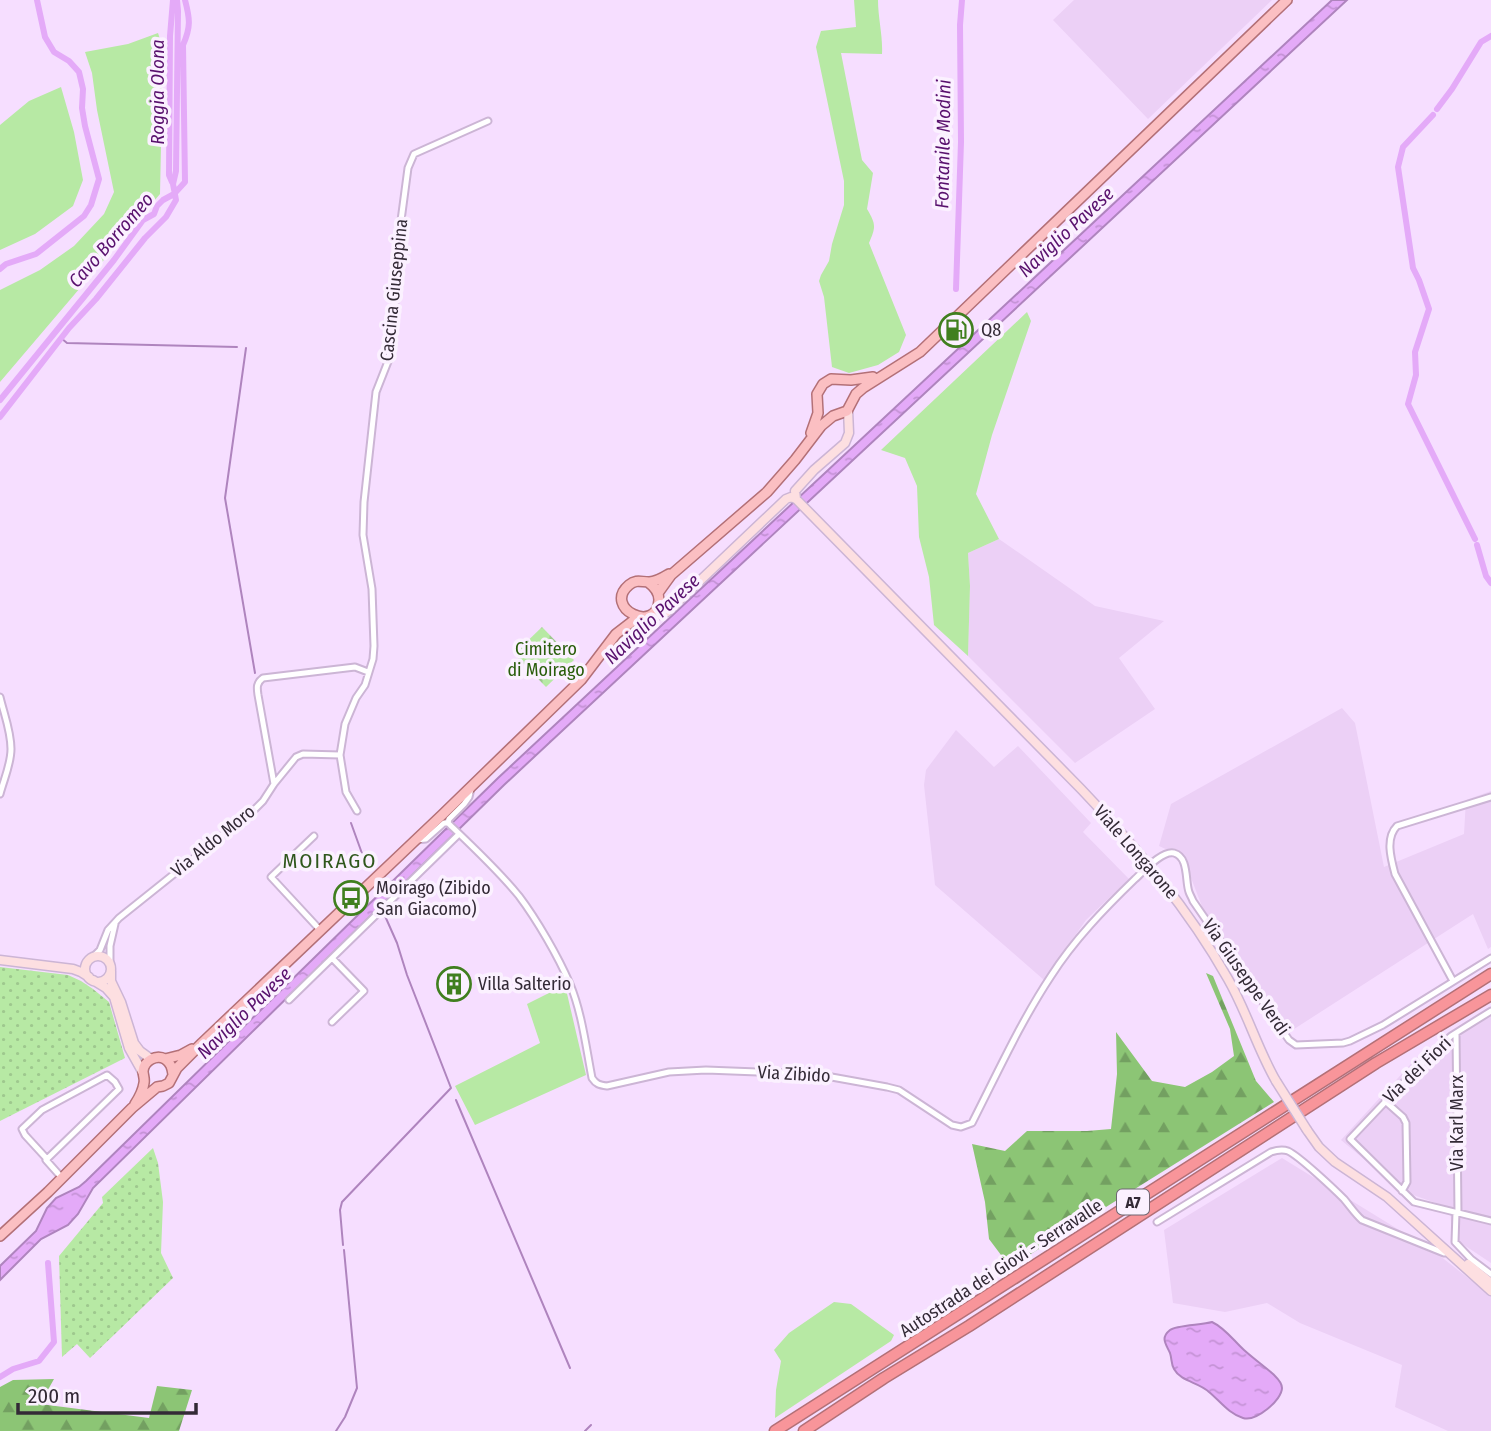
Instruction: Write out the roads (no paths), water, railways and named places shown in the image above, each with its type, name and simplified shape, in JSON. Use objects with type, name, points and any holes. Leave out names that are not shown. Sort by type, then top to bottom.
[{"type":"highway","name":"Autostrada dei Giovi - Serravalle","points":[[775,1431],[1491,974]]},
{"type":"highway","name":"Autostrada dei Giovi - Serravalle","points":[[804,1431],[1376,1063],[1491,995]]},
{"type":"main road","points":[[658,593],[671,575],[767,492],[821,426],[850,406],[860,390],[919,352],[1287,0]]},
{"type":"main road","points":[[806,445],[817,420],[817,394],[821,385],[836,379],[858,380],[885,374]]},
{"type":"main road","points":[[653,613],[660,615],[667,612],[786,499],[796,499],[795,491],[814,470],[843,446],[849,433],[853,395],[844,381],[836,379]]},
{"type":"main road","points":[[817,401],[824,411],[836,415]]},
{"type":"main road","name":"Viale Longarone","points":[[796,499],[1067,775],[1150,865],[1191,918],[1230,982],[1264,1061],[1319,1147],[1335,1162],[1387,1197],[1491,1291]]},
{"type":"main road","points":[[0,1236],[132,1108],[157,1087],[166,1085],[202,1043],[581,680],[621,625],[625,608],[623,594],[627,586],[639,581],[655,581],[683,565]]},
{"type":"main road","points":[[625,608],[631,615],[638,617],[653,613],[658,604],[658,593],[648,582]]},
{"type":"main road","points":[[616,634],[638,617]]},
{"type":"main road","points":[[69,968],[103,957],[110,967],[111,981],[121,1002],[132,1040],[140,1051],[151,1059],[181,1055],[202,1043]]},
{"type":"main road","points":[[91,959],[86,967],[91,979]]},
{"type":"main road","points":[[0,961],[82,971],[106,988],[114,997],[129,1048],[150,1085],[157,1087]]},
{"type":"main road","points":[[91,979],[104,980],[109,976],[110,967]]},
{"type":"main road","points":[[132,1108],[141,1093],[144,1067],[151,1059]]},
{"type":"main road","points":[[165,1059],[172,1066],[173,1074]]},
{"type":"main road","name":"Viale Longarone","points":[[1450,1252],[1491,1283]]},
{"type":"street","name":"Cascina Giuseppina","points":[[357,811],[346,792],[340,755],[345,724],[365,685],[374,646],[372,589],[363,535],[365,479],[376,392],[389,359],[395,311],[394,273],[408,168],[414,155],[488,121]]},
{"type":"street","points":[[274,784],[258,695],[257,686],[260,680],[356,667],[368,672]]},
{"type":"street","points":[[0,697],[11,748],[0,794]]},
{"type":"street","name":"Via Aldo Moro","points":[[91,959],[100,950],[108,930],[119,918],[254,810],[292,761],[303,754],[340,755]]},
{"type":"street","points":[[416,840],[426,839],[444,823],[448,823],[470,797],[471,786]]},
{"type":"street","points":[[1491,797],[1397,826],[1391,834],[1391,858],[1395,874],[1453,981],[1491,958]]},
{"type":"street","name":"Via Zibido","points":[[448,823],[519,897],[555,955],[576,1003],[592,1078],[597,1084],[607,1086],[669,1072],[706,1070],[832,1076],[899,1090],[936,1116],[957,1126],[972,1123],[1032,1007],[1064,957],[1093,922],[1150,865]]},
{"type":"street","points":[[289,1000],[459,834]]},
{"type":"street","points":[[314,836],[271,877],[321,931]]},
{"type":"street","name":"Via Giuseppe Verdi","points":[[1150,865],[1167,854],[1174,853],[1180,857],[1193,901],[1289,1040],[1296,1045],[1350,1041],[1383,1025],[1453,981]]},
{"type":"street","points":[[110,967],[108,956],[111,939],[119,918]]},
{"type":"street","points":[[332,958],[364,991],[332,1022]]},
{"type":"street","name":"Via dei Fiori","points":[[1402,1191],[1350,1141],[1351,1137],[1425,1060],[1456,1033],[1491,1011]]},
{"type":"street","name":"Via Karl Marx","points":[[1456,1033],[1455,1242],[1491,1274]]},
{"type":"street","points":[[47,1159],[119,1089],[107,1075],[42,1110],[22,1129],[62,1178]]},
{"type":"street","points":[[1385,1101],[1406,1123],[1407,1182],[1402,1191],[1416,1203],[1491,1221]]},
{"type":"street","points":[[1157,1222],[1271,1152],[1284,1150],[1294,1154],[1345,1200],[1362,1220],[1444,1253],[1450,1252]]},
{"type":"water","points":[[1332,0],[1347,0],[504,785],[93,1188],[78,1214],[68,1225],[41,1239],[0,1280],[0,1266],[36,1231],[47,1208],[56,1198],[86,1181],[498,778]]},
{"type":"water","points":[[1212,1322],[1281,1384],[1278,1398],[1255,1417],[1243,1418],[1233,1414],[1205,1389],[1181,1377],[1173,1367],[1165,1341],[1167,1333],[1178,1327]]},
{"type":"waterway","points":[[0,269],[6,264],[36,254],[84,216],[91,205],[99,179],[85,126],[79,72],[69,61],[54,52],[45,37],[37,0]]},
{"type":"waterway","name":"Roggia Olona","points":[[172,182],[169,175],[170,36],[173,0]]},
{"type":"waterway","points":[[0,417],[69,328],[166,217],[176,200],[173,184],[176,171],[177,0]]},
{"type":"waterway","name":"Cavo Borromeo","points":[[0,400],[114,260],[143,220],[154,214],[157,206],[185,182],[183,45],[189,23],[185,0]]},
{"type":"waterway","name":"Fontanile Modini","points":[[956,289],[962,0]]},
{"type":"waterway","points":[[1437,109],[1481,42],[1491,36]]},
{"type":"waterway","points":[[1433,115],[1403,147],[1398,167],[1413,268],[1429,309],[1415,352],[1416,375],[1408,404],[1475,539]]},
{"type":"waterway","points":[[61,338],[67,343],[237,347]]},
{"type":"waterway","points":[[246,348],[225,498],[255,673]]},
{"type":"waterway","points":[[1477,545],[1486,576],[1491,583]]},
{"type":"waterway","points":[[351,823],[368,870]]},
{"type":"waterway","points":[[343,1245],[340,1210],[342,1202],[451,1088],[385,916]]},
{"type":"waterway","points":[[456,1100],[570,1368]]},
{"type":"waterway","points":[[336,1431],[357,1388],[344,1250]]},
{"type":"waterway","points":[[0,1377],[13,1369],[39,1361],[54,1342],[48,1263]]},
{"type":"waterway","points":[[585,1431],[591,1425]]},
{"type":"place","name":"Q8","points":[[956,330]]},
{"type":"place","name":"Moirago (Zibido San Giacomo)","points":[[351,898]]},
{"type":"place","name":"Villa Salterio","points":[[454,984]]},
{"type":"district","name":"MOIRAGO","points":[[330,861]]},
{"type":"water label","name":"Naviglio Pavese","points":[[1066,232]]},
{"type":"water label","name":"Naviglio Pavese","points":[[652,619]]},
{"type":"water label","name":"Naviglio Pavese","points":[[244,1013]]},
{"type":"park label","name":"Cimitero di Moirago","points":[[546,659]]}]
